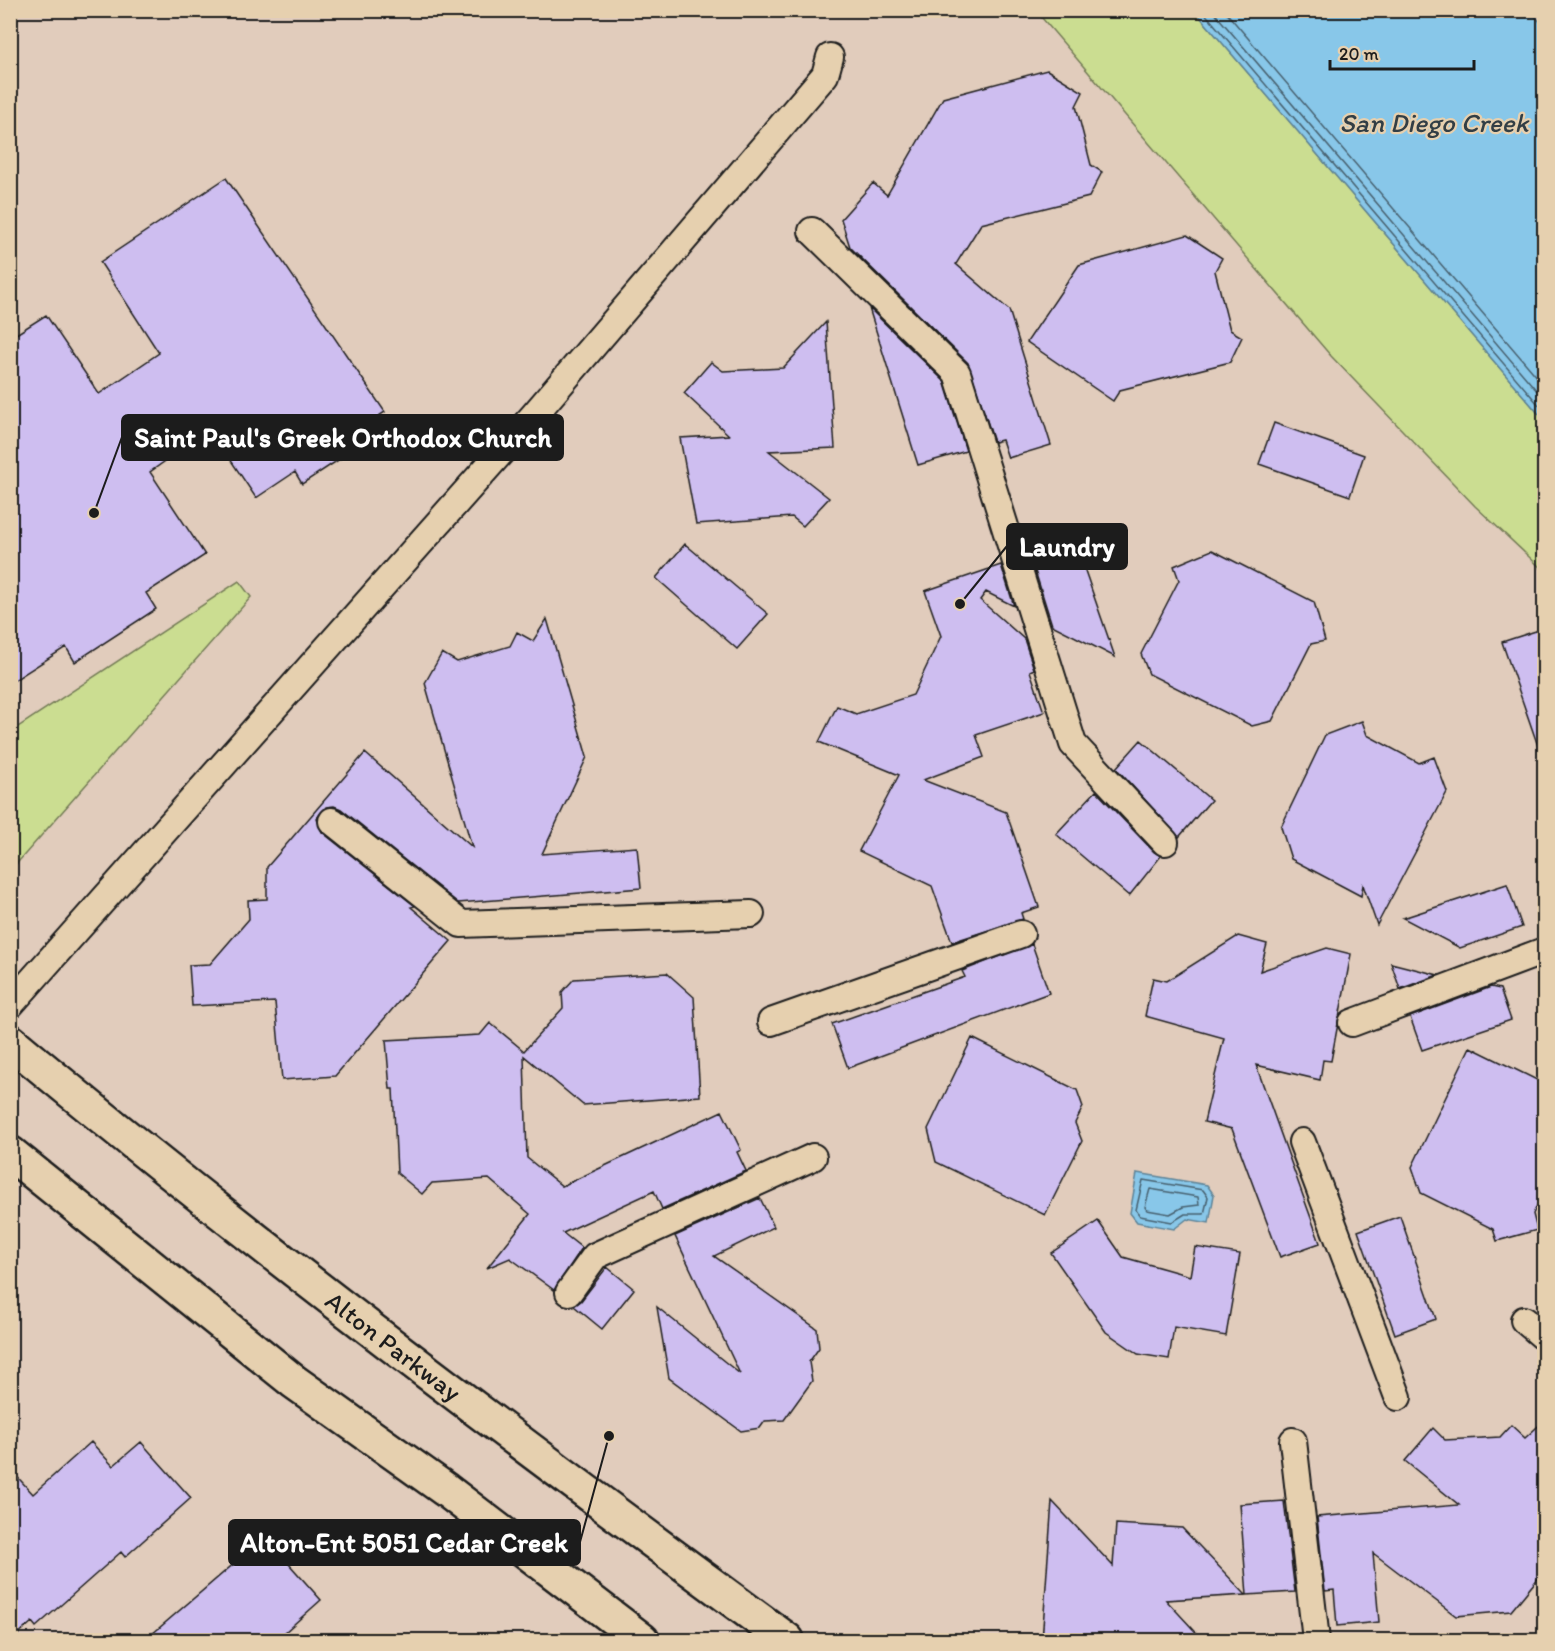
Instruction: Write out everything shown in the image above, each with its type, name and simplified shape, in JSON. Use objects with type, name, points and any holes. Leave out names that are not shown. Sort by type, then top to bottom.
[{"type":"main road","name":"Alton Parkway","points":[[10,1041],[107,1122],[311,1284],[787,1641]]},
{"type":"main road","points":[[10,1153],[293,1381],[446,1490],[642,1641]]},
{"type":"lane","points":[[10,1005],[534,415],[825,75],[830,57]]},
{"type":"lane","points":[[812,231],[957,373],[1073,744],[1165,842]]},
{"type":"lane","points":[[332,820],[461,924],[751,914]]},
{"type":"lane","points":[[771,1022],[1022,934]]},
{"type":"lane","points":[[1352,1023],[1545,951]]},
{"type":"lane","points":[[1302,1142],[1398,1397]]},
{"type":"lane","points":[[569,1292],[595,1256],[813,1157]]},
{"type":"lane","points":[[1524,1320],[1545,1337]]},
{"type":"lane","points":[[1293,1441],[1316,1641]]},
{"type":"green space","points":[[1036,11],[1195,11],[1544,420],[1544,571],[1475,506],[1331,356]]},
{"type":"green space","points":[[239,581],[251,597],[11,870],[11,729],[12,731]]},
{"type":"water","name":"San Diego Creek","points":[[1529,10],[1544,26],[1544,420],[1195,11]]},
{"type":"water","points":[[1137,1173],[1207,1185],[1214,1195],[1209,1223],[1187,1219],[1174,1229],[1137,1222],[1130,1213]]},
{"type":"building","points":[[1047,70],[1083,92],[1076,106],[1091,165],[1102,172],[1089,197],[981,224],[956,264],[1009,310],[1051,445],[1008,458],[1002,440],[994,442],[968,363],[850,247],[841,219],[873,183],[887,195],[943,98]]},
{"type":"building","points":[[226,178],[385,412],[344,439],[352,451],[302,484],[295,472],[256,498],[210,429],[150,472],[205,555],[146,593],[156,609],[75,662],[66,647],[10,683],[10,338],[46,315],[99,394],[159,353],[100,262]]},
{"type":"building","points":[[1187,235],[1222,258],[1215,271],[1230,330],[1242,337],[1230,362],[1120,390],[1113,401],[1027,342],[1079,265]]},
{"type":"building","points":[[869,308],[944,381],[966,451],[918,465]]},
{"type":"building","points":[[826,322],[835,448],[769,451],[829,498],[803,526],[792,517],[696,524],[680,438],[729,435],[684,393],[711,362],[723,371],[783,368]]},
{"type":"building","points":[[1274,423],[1364,455],[1350,496],[1259,464]]},
{"type":"building","points":[[1074,539],[1115,657],[1052,625],[1030,555]]},
{"type":"building","points":[[685,544],[768,614],[737,649],[656,578]]},
{"type":"building","points":[[1212,550],[1314,602],[1325,641],[1311,644],[1272,721],[1252,726],[1149,674],[1141,654],[1179,580],[1174,566]]},
{"type":"building","points":[[1001,565],[1014,606],[986,592],[980,600],[1024,639],[1034,669],[1030,671],[1044,712],[976,735],[984,757],[923,780],[1006,812],[1039,907],[1021,913],[1023,919],[952,942],[932,886],[859,851],[899,775],[819,742],[837,706],[856,714],[913,695],[941,636],[925,591]]},
{"type":"building","points":[[547,619],[587,757],[542,854],[637,847],[641,888],[458,903],[341,809],[334,806],[326,807],[317,818],[322,832],[415,906],[411,907],[451,941],[335,1076],[282,1080],[275,1002],[192,1006],[189,965],[210,964],[249,919],[248,900],[267,899],[267,867],[365,753],[472,847],[425,683],[442,653],[457,662],[510,646],[517,632],[533,641]]},
{"type":"building","points":[[1545,628],[1545,745],[1538,746],[1502,642]]},
{"type":"building","points":[[1362,721],[1367,735],[1419,763],[1434,757],[1447,792],[1377,925],[1363,885],[1361,896],[1291,859],[1281,827],[1325,735]]},
{"type":"building","points":[[1141,740],[1211,800],[1179,837],[1116,768]]},
{"type":"building","points":[[1096,791],[1154,852],[1161,856],[1129,896],[1056,834]]},
{"type":"building","points":[[1507,884],[1522,927],[1460,948],[1403,918]]},
{"type":"building","points":[[1238,936],[1267,944],[1260,971],[1327,948],[1351,954],[1331,1061],[1323,1060],[1320,1080],[1256,1065],[1320,1243],[1280,1257],[1232,1129],[1204,1122],[1224,1038],[1145,1016],[1153,978],[1167,981]]},
{"type":"building","points":[[1032,944],[1049,993],[848,1068],[832,1024],[965,977],[962,971]]},
{"type":"building","points":[[1391,963],[1438,975],[1400,989]]},
{"type":"building","points":[[667,973],[694,997],[700,1096],[583,1105],[524,1056],[527,1158],[562,1186],[722,1111],[741,1150],[737,1152],[746,1171],[662,1209],[654,1191],[563,1233],[582,1248],[554,1290],[510,1258],[487,1268],[530,1214],[489,1179],[432,1183],[422,1194],[397,1173],[393,1089],[390,1089],[386,1040],[480,1035],[490,1023],[524,1051],[563,1008],[562,992],[574,979]]},
{"type":"building","points":[[1491,987],[1500,989],[1511,1020],[1422,1050],[1410,1017]]},
{"type":"building","points":[[972,1038],[1077,1090],[1083,1107],[1075,1123],[1082,1141],[1045,1215],[936,1162],[928,1129]]},
{"type":"building","points":[[1470,1047],[1545,1084],[1545,1189],[1533,1214],[1537,1230],[1497,1241],[1493,1229],[1421,1193],[1412,1167]]},
{"type":"building","points":[[760,1198],[774,1227],[714,1256],[817,1329],[819,1348],[809,1362],[812,1381],[784,1420],[765,1421],[760,1428],[741,1431],[669,1378],[657,1307],[740,1374],[675,1236]]},
{"type":"building","points":[[1400,1216],[1436,1319],[1395,1334],[1358,1231]]},
{"type":"building","points":[[1098,1221],[1123,1257],[1190,1276],[1195,1247],[1240,1254],[1226,1336],[1174,1327],[1169,1359],[1138,1354],[1106,1332],[1051,1253]]},
{"type":"building","points":[[607,1267],[634,1289],[602,1329],[574,1306],[581,1301]]},
{"type":"building","points":[[1545,1420],[1545,1570],[1511,1611],[1456,1616],[1373,1553],[1379,1622],[1337,1626],[1334,1590],[1325,1591],[1317,1517],[1459,1505],[1405,1461],[1433,1428],[1445,1440],[1500,1437],[1511,1425],[1525,1438]]},
{"type":"building","points":[[91,1442],[113,1466],[141,1442],[191,1498],[125,1557],[121,1552],[36,1627],[32,1622],[10,1641],[10,1469],[33,1494]]},
{"type":"building","points":[[1052,1501],[1113,1566],[1116,1524],[1182,1528],[1246,1595],[1166,1600],[1204,1641],[1042,1641]]},
{"type":"building","points":[[1284,1501],[1295,1592],[1247,1595],[1240,1504]]},
{"type":"building","points":[[265,1537],[321,1600],[275,1641],[144,1641]]},
{"type":"place","name":"Saint Paul's Greek Orthodox Church","points":[[94,513]]},
{"type":"place","name":"Laundry","points":[[960,604]]},
{"type":"place","name":"Alton-Ent 5051 Cedar Creek","points":[[609,1436]]}]
